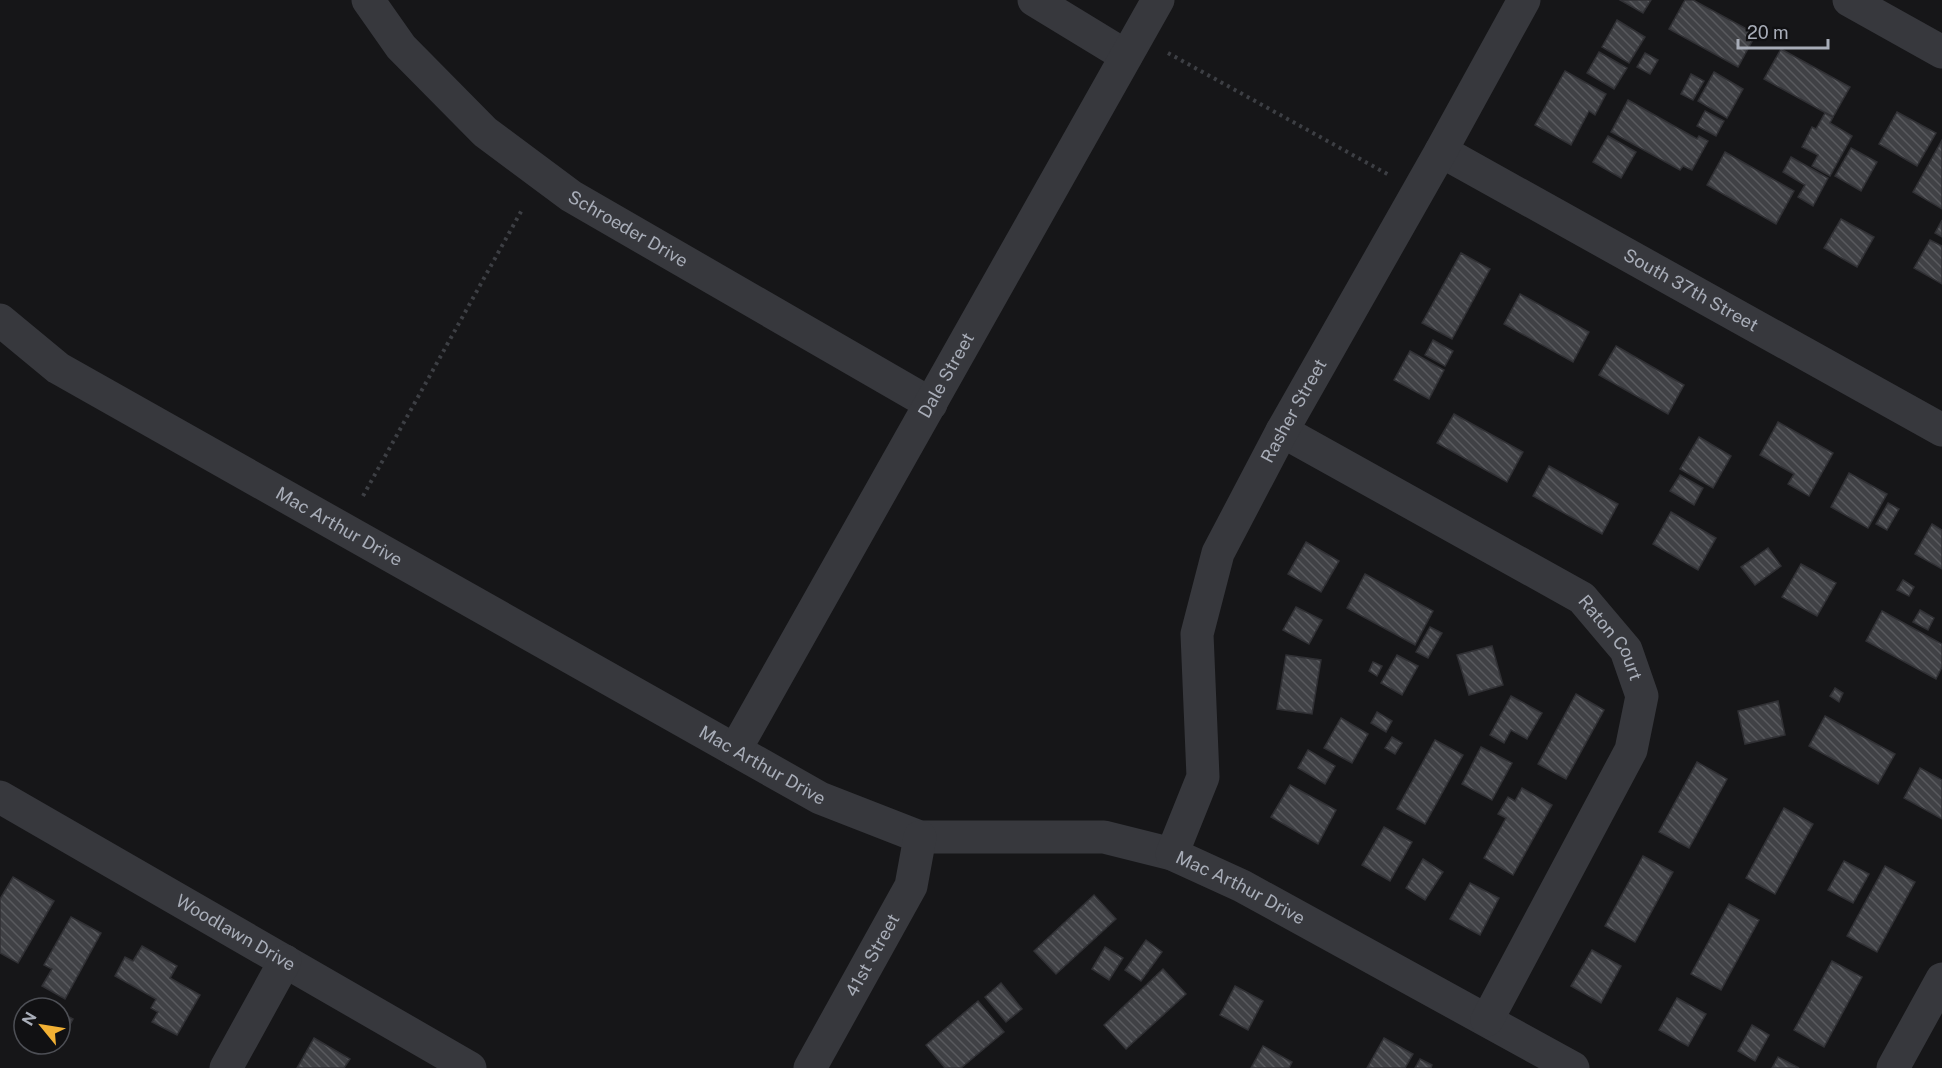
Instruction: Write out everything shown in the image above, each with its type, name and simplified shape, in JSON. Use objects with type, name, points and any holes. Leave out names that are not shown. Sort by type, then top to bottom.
[{"type":"street","name":"Schroeder Drive","points":[[368,0],[401,47],[485,132],[570,196],[931,404]]},
{"type":"street","points":[[1034,0],[1126,56]]},
{"type":"street","name":"Dale Street","points":[[735,750],[1158,0]]},
{"type":"street","name":"Rasher Street","points":[[1172,854],[1203,777],[1197,634],[1218,553],[1282,431],[1441,152],[1524,0]]},
{"type":"street","points":[[1848,0],[1942,52]]},
{"type":"street","name":"South 37th Street","points":[[1441,152],[1942,430]]},
{"type":"street","name":"Mac Arthur Drive","points":[[0,320],[58,368],[820,798],[920,837],[1104,837],[1172,854],[1242,886],[1573,1068]]},
{"type":"street","name":"Raton Court","points":[[1282,431],[1582,598],[1626,650],[1642,696],[1631,750],[1487,1020]]},
{"type":"street","name":"Woodlawn Drive","points":[[0,797],[470,1068]]},
{"type":"street","name":"41st Street","points":[[810,1068],[911,886],[920,837]]},
{"type":"street","points":[[226,1068],[285,961]]},
{"type":"street","points":[[1893,1068],[1942,979]]},
{"type":"path","points":[[1168,53],[1389,175]]},
{"type":"path","points":[[363,496],[523,208]]},
{"type":"building","points":[[1620,0],[1651,0],[1643,13]]},
{"type":"building","points":[[1685,0],[1693,0],[1756,34],[1738,67],[1669,29]]},
{"type":"building","points":[[1617,20],[1645,37],[1629,63],[1602,47]]},
{"type":"building","points":[[1781,49],[1850,87],[1833,117],[1764,79]]},
{"type":"building","points":[[1599,52],[1627,68],[1614,89],[1587,73]]},
{"type":"building","points":[[1645,53],[1658,60],[1650,74],[1637,67]]},
{"type":"building","points":[[1565,71],[1606,94],[1595,115],[1589,111],[1571,145],[1535,125]]},
{"type":"building","points":[[1714,72],[1743,89],[1727,118],[1698,101]]},
{"type":"building","points":[[1691,74],[1704,81],[1693,100],[1681,94]]},
{"type":"building","points":[[1628,100],[1697,139],[1699,136],[1708,141],[1692,170],[1683,166],[1680,170],[1611,132]]},
{"type":"building","points":[[1705,111],[1724,121],[1716,136],[1697,126]]},
{"type":"building","points":[[1897,112],[1936,133],[1917,166],[1879,144]]},
{"type":"building","points":[[1825,113],[1833,117],[1830,123],[1852,136],[1830,176],[1812,166],[1818,155],[1802,147],[1812,127],[1816,129]]},
{"type":"building","points":[[1608,136],[1636,152],[1621,178],[1593,162]]},
{"type":"building","points":[[1942,140],[1942,209],[1913,192]]},
{"type":"building","points":[[1851,148],[1877,162],[1861,191],[1835,176]]},
{"type":"building","points":[[1725,152],[1794,191],[1776,224],[1707,185]]},
{"type":"building","points":[[1791,157],[1828,178],[1813,206],[1798,197],[1805,185],[1783,172]]},
{"type":"building","points":[[1841,219],[1874,237],[1857,267],[1824,248]]},
{"type":"building","points":[[1942,220],[1942,237],[1935,233]]},
{"type":"building","points":[[1930,240],[1942,246],[1942,284],[1914,268]]},
{"type":"building","points":[[1461,253],[1490,269],[1452,339],[1422,323]]},
{"type":"building","points":[[1520,294],[1589,332],[1573,362],[1504,324]]},
{"type":"building","points":[[1433,340],[1453,351],[1445,366],[1425,355]]},
{"type":"building","points":[[1616,346],[1684,385],[1668,414],[1599,375]]},
{"type":"building","points":[[1410,351],[1444,370],[1429,399],[1394,380]]},
{"type":"building","points":[[1454,414],[1523,452],[1507,482],[1437,443]]},
{"type":"building","points":[[1778,422],[1833,453],[1809,496],[1788,484],[1794,474],[1760,455]]},
{"type":"building","points":[[1699,437],[1731,456],[1713,488],[1680,469]]},
{"type":"building","points":[[1549,466],[1618,504],[1602,534],[1533,496]]},
{"type":"building","points":[[1849,473],[1887,494],[1868,528],[1831,507]]},
{"type":"building","points":[[1680,475],[1703,488],[1694,505],[1670,491]]},
{"type":"building","points":[[1888,503],[1899,509],[1887,530],[1876,524]]},
{"type":"building","points":[[1671,512],[1716,538],[1698,570],[1653,544]]},
{"type":"building","points":[[1932,524],[1942,530],[1942,569],[1915,554]]},
{"type":"building","points":[[1306,542],[1339,561],[1321,592],[1288,574]]},
{"type":"building","points":[[1768,548],[1781,566],[1755,585],[1741,567]]},
{"type":"building","points":[[1801,564],[1836,583],[1817,616],[1782,597]]},
{"type":"building","points":[[1365,574],[1433,611],[1415,645],[1347,608]]},
{"type":"building","points":[[1903,580],[1914,587],[1909,596],[1897,590]]},
{"type":"building","points":[[1296,607],[1322,620],[1309,644],[1283,630]]},
{"type":"building","points":[[1920,610],[1934,618],[1928,630],[1913,622]]},
{"type":"building","points":[[1882,611],[1942,644],[1942,667],[1936,679],[1866,641]]},
{"type":"building","points":[[1430,627],[1442,633],[1428,658],[1416,652]]},
{"type":"building","points":[[1492,646],[1503,685],[1469,695],[1457,655]]},
{"type":"building","points":[[1286,655],[1321,660],[1312,714],[1277,709]]},
{"type":"building","points":[[1397,655],[1418,666],[1402,695],[1381,683]]},
{"type":"building","points":[[1373,662],[1382,666],[1377,676],[1369,671]]},
{"type":"building","points":[[1835,688],[1843,693],[1839,702],[1830,696]]},
{"type":"building","points":[[1576,694],[1604,710],[1566,779],[1538,764]]},
{"type":"building","points":[[1511,696],[1542,713],[1527,739],[1511,730],[1504,743],[1490,735]]},
{"type":"building","points":[[1778,701],[1785,735],[1745,744],[1738,711]]},
{"type":"building","points":[[1377,712],[1392,721],[1386,732],[1371,723]]},
{"type":"building","points":[[1825,716],[1895,754],[1878,784],[1809,746]]},
{"type":"building","points":[[1341,718],[1368,734],[1352,763],[1324,748]]},
{"type":"building","points":[[1392,737],[1402,743],[1395,754],[1385,748]]},
{"type":"building","points":[[1435,740],[1463,755],[1425,824],[1397,809]]},
{"type":"building","points":[[1481,747],[1512,763],[1492,800],[1462,784]]},
{"type":"building","points":[[1308,750],[1335,766],[1325,784],[1298,768]]},
{"type":"building","points":[[1697,762],[1727,779],[1689,848],[1659,832]]},
{"type":"building","points":[[1920,768],[1942,780],[1942,819],[1904,798]]},
{"type":"building","points":[[1290,785],[1336,810],[1318,844],[1271,817]]},
{"type":"building","points":[[1522,788],[1552,805],[1513,875],[1484,858],[1506,818],[1498,814],[1508,797],[1515,801]]},
{"type":"building","points":[[1784,808],[1813,824],[1775,894],[1746,878]]},
{"type":"building","points":[[1384,827],[1412,842],[1390,881],[1362,865]]},
{"type":"building","points":[[1643,856],[1673,872],[1635,942],[1605,926]]},
{"type":"building","points":[[1423,859],[1443,872],[1425,900],[1406,888]]},
{"type":"building","points":[[1844,861],[1869,874],[1853,903],[1828,890]]},
{"type":"building","points":[[1885,866],[1915,882],[1877,952],[1847,936]]},
{"type":"building","points":[[13,877],[54,901],[18,963],[0,953],[0,899]]},
{"type":"building","points":[[1470,883],[1499,898],[1480,935],[1450,919]]},
{"type":"building","points":[[1094,895],[1116,919],[1056,974],[1034,951]]},
{"type":"building","points":[[1729,904],[1759,920],[1721,990],[1691,974]]},
{"type":"building","points":[[71,917],[101,933],[67,996],[60,996],[42,986],[52,969],[44,965]]},
{"type":"building","points":[[1146,940],[1162,952],[1141,981],[1125,970]]},
{"type":"building","points":[[142,946],[177,966],[170,978],[200,995],[177,1035],[152,1022],[158,1012],[151,1008],[156,999],[115,976],[125,957],[133,961]]},
{"type":"building","points":[[1105,947],[1123,958],[1109,980],[1092,969]]},
{"type":"building","points":[[1592,950],[1621,966],[1601,1003],[1571,986]]},
{"type":"building","points":[[1832,961],[1862,977],[1824,1047],[1794,1030]]},
{"type":"building","points":[[1163,969],[1186,994],[1126,1049],[1104,1025]]},
{"type":"building","points":[[1001,983],[1022,1009],[1006,1022],[985,997]]},
{"type":"building","points":[[1235,986],[1263,1001],[1248,1030],[1220,1015]]},
{"type":"building","points":[[1677,998],[1706,1014],[1688,1046],[1659,1030]]},
{"type":"building","points":[[978,1001],[1004,1032],[961,1068],[945,1068],[926,1045]]},
{"type":"building","points":[[1752,1025],[1769,1035],[1755,1061],[1738,1051]]},
{"type":"building","points":[[314,1038],[350,1059],[344,1068],[297,1068]]},
{"type":"building","points":[[1384,1038],[1413,1054],[1405,1068],[1367,1068]]},
{"type":"building","points":[[1263,1046],[1292,1062],[1289,1068],[1251,1068]]},
{"type":"building","points":[[1778,1057],[1799,1068],[1772,1068]]},
{"type":"building","points":[[1420,1059],[1432,1065],[1431,1068],[1415,1068]]}]
